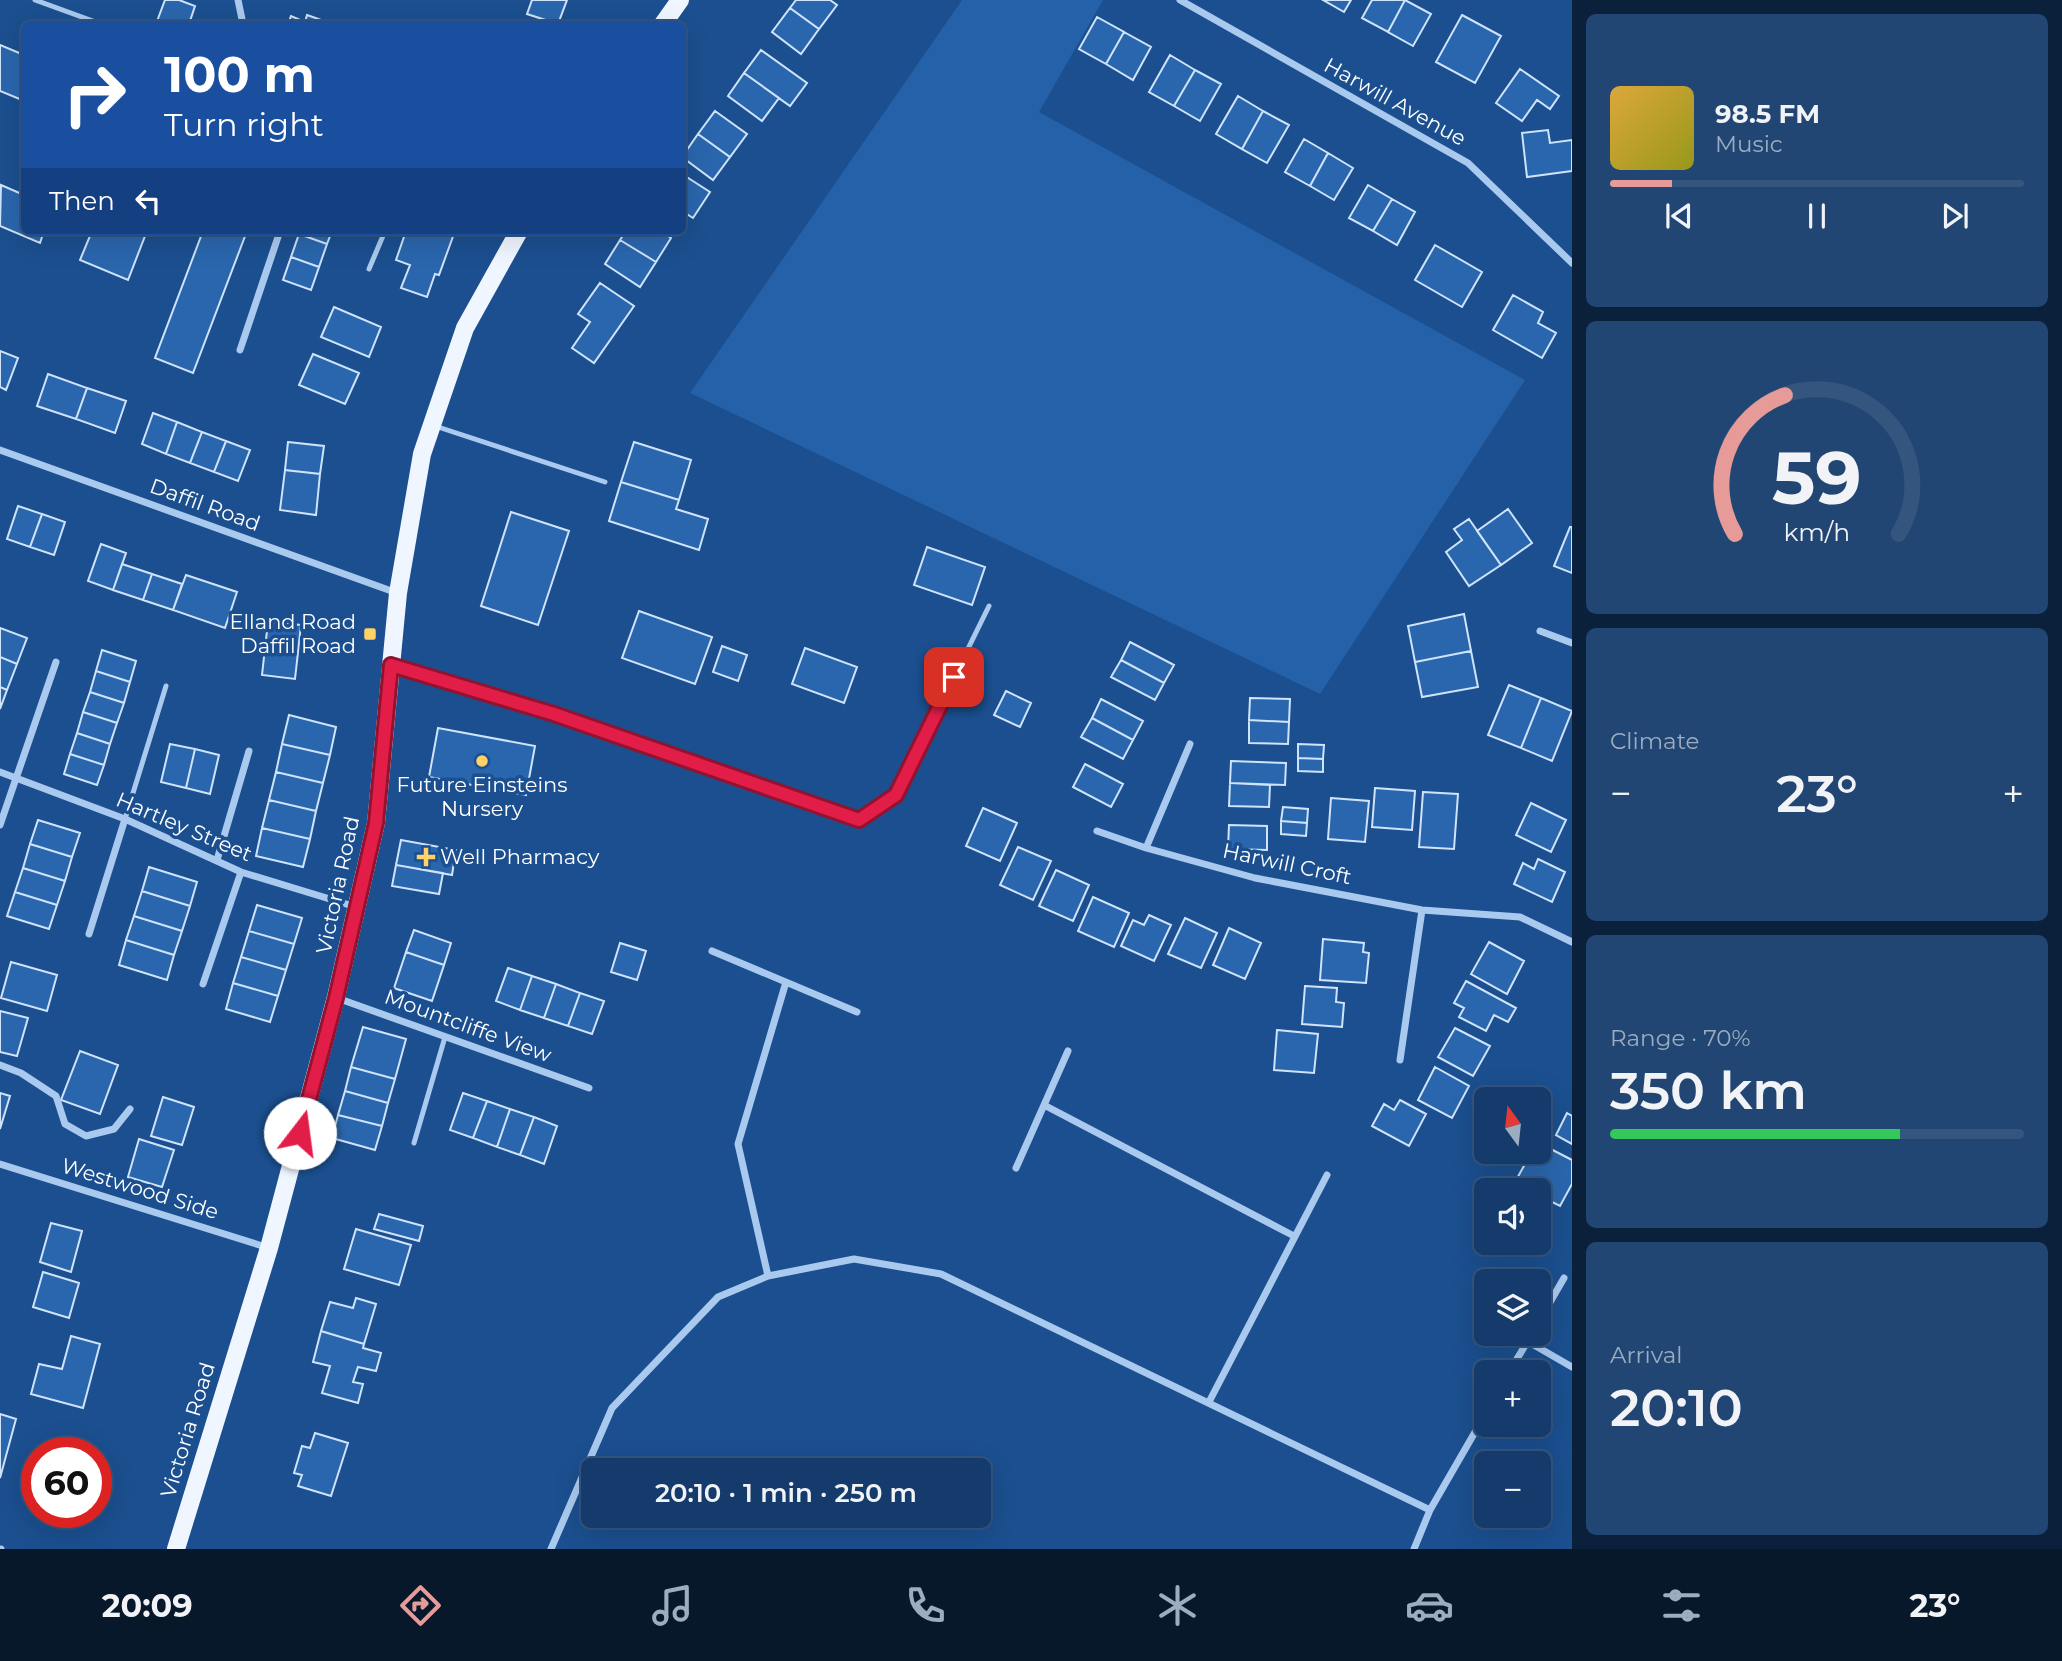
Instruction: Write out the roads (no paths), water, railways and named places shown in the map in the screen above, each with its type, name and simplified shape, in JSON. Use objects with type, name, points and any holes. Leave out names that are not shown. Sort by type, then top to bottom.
[{"type":"main road","points":[[665,21],[680,0]]},
{"type":"main road","name":"Victoria Road","points":[[176,1549],[269,1248],[336,998],[376,823],[398,593],[422,454],[465,328],[517,235]]},
{"type":"street","points":[[238,0],[242,21]]},
{"type":"street","name":"Harwill Avenue","points":[[1180,0],[1468,163],[1572,263]]},
{"type":"street","points":[[240,350],[279,235]]},
{"type":"street","name":"Daffil Road","points":[[0,450],[398,593]]},
{"type":"street","points":[[1540,631],[1572,643]]},
{"type":"street","points":[[0,825],[56,662]]},
{"type":"street","points":[[1146,848],[1191,744]]},
{"type":"street","points":[[216,860],[249,751]]},
{"type":"street","name":"Hartley Street","points":[[0,772],[125,819],[241,872],[356,908]]},
{"type":"street","points":[[89,934],[125,819]]},
{"type":"street","name":"Harwill Croft","points":[[1097,831],[1146,848],[1255,878],[1422,910],[1520,917],[1572,942]]},
{"type":"street","points":[[203,984],[241,872]]},
{"type":"street","points":[[1400,1060],[1422,910]]},
{"type":"street","points":[[712,951],[856,1012]]},
{"type":"street","points":[[768,1276],[738,1144],[786,982]]},
{"type":"street","name":"Mountcliffe View","points":[[336,998],[589,1088]]},
{"type":"street","points":[[1016,1168],[1068,1051]]},
{"type":"street","points":[[0,1065],[21,1073],[56,1096],[65,1124],[86,1136],[114,1129],[130,1109]]},
{"type":"street","points":[[1044,1105],[1294,1236]]},
{"type":"street","name":"Westwood Side","points":[[0,1164],[269,1248]]},
{"type":"street","points":[[1209,1402],[1327,1175]]},
{"type":"street","points":[[551,1549],[612,1408],[718,1297],[768,1276],[854,1259],[941,1274],[1430,1510]]},
{"type":"street","points":[[1551,1300],[1564,1278]]},
{"type":"street","points":[[1543,1346],[1572,1367]]},
{"type":"street","points":[[1414,1549],[1430,1510],[1474,1434]]},
{"type":"lane","points":[[36,0],[93,21]]},
{"type":"lane","points":[[369,269],[383,235]]},
{"type":"lane","points":[[432,425],[605,482]]},
{"type":"lane","points":[[391,665],[554,714],[859,820],[896,795],[989,606]]},
{"type":"lane","points":[[125,819],[166,686]]},
{"type":"lane","points":[[414,1143],[445,1037]]},
{"type":"place","name":"Elland Road Daffil Road","points":[[370,634]]},
{"type":"place","name":"Future Einsteins Nursery","points":[[482,761]]},
{"type":"place","name":"Well Pharmacy","points":[[426,857]]}]
